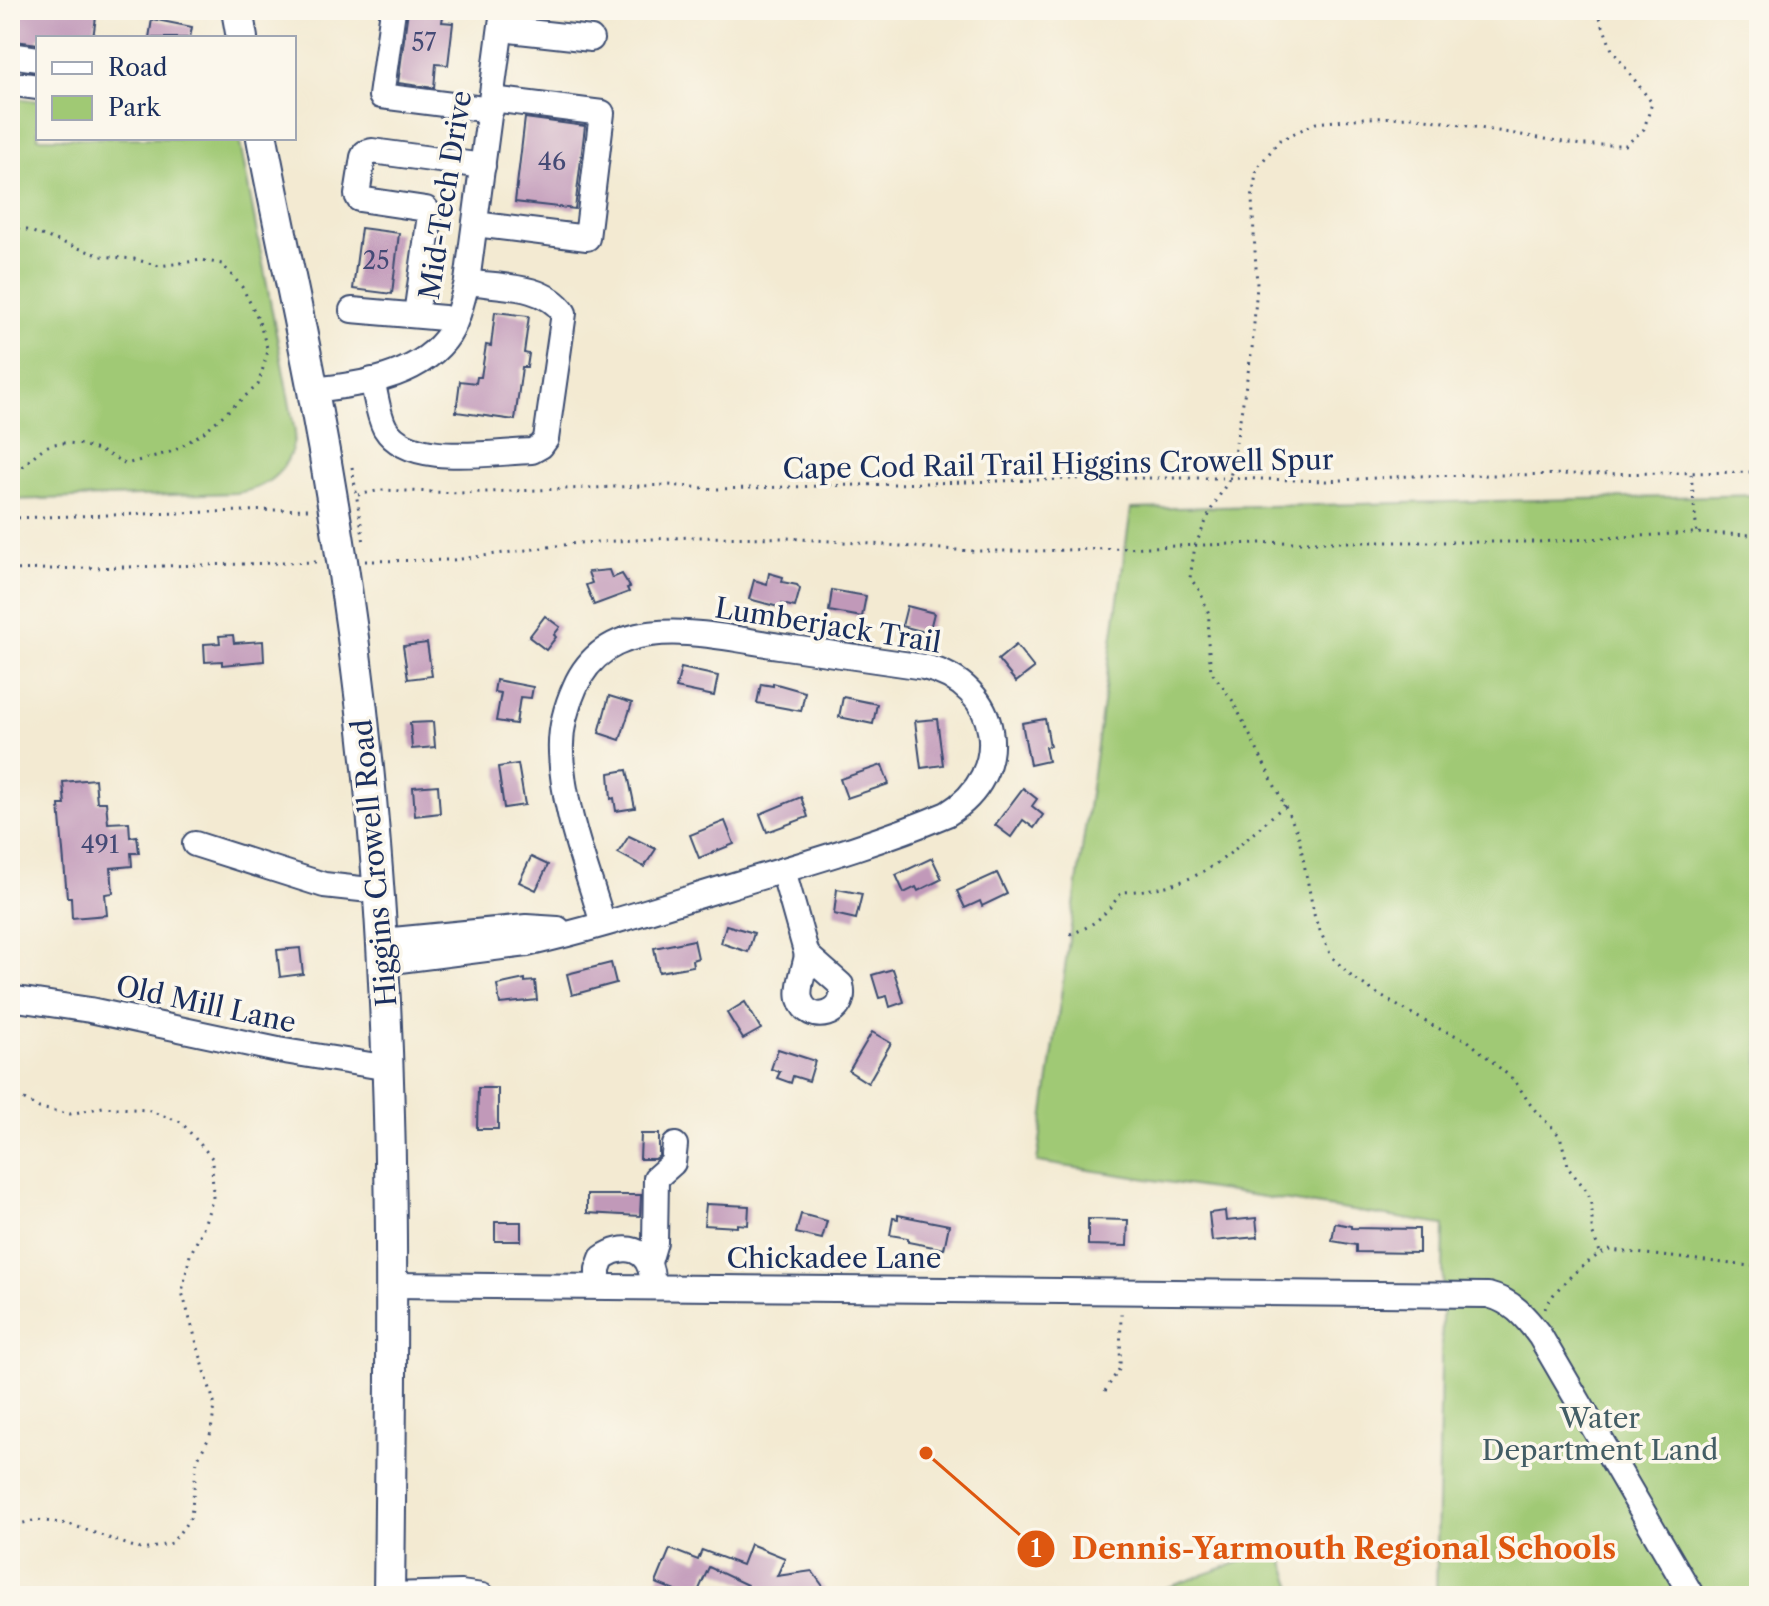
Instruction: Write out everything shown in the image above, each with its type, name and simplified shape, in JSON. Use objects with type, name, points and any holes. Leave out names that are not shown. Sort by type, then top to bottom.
[{"type":"main road","points":[[237,10],[242,36]]},
{"type":"main road","name":"Higgins Crowell Road","points":[[262,140],[313,390],[346,502],[342,563],[363,722],[379,891],[389,1068],[389,1595]]},
{"type":"street","points":[[393,10],[381,96],[602,113],[587,238],[475,224]]},
{"type":"street","points":[[502,19],[591,39]]},
{"type":"street","name":"Mid-Tech Drive","points":[[313,390],[372,380],[404,369],[425,358],[447,338],[467,282],[502,19]]},
{"type":"street","points":[[10,55],[36,59]]},
{"type":"street","points":[[416,315],[430,215],[426,209],[359,199],[357,195],[365,153],[372,151],[483,166]]},
{"type":"street","points":[[372,380],[384,426],[393,438],[412,449],[429,455],[532,451],[541,446],[546,439],[564,313],[556,300],[542,293],[467,282]]},
{"type":"street","points":[[352,310],[454,321]]},
{"type":"street","name":"Lumberjack Trail","points":[[384,952],[462,943],[527,944],[603,924],[783,870],[947,814],[968,799],[986,771],[991,745],[988,719],[976,696],[953,676],[924,667],[692,633],[652,633],[624,640],[601,653],[584,670],[567,708],[561,747],[571,817],[603,924]]},
{"type":"street","points":[[195,844],[324,885],[379,891]]},
{"type":"street","points":[[783,870],[807,955]]},
{"type":"street","name":"Old Mill Lane","points":[[10,998],[90,1010],[278,1050],[389,1068]]},
{"type":"street","points":[[652,1287],[649,1262],[655,1242],[656,1178],[673,1163],[675,1145]]},
{"type":"street","points":[[598,1286],[599,1263],[615,1250],[632,1250],[649,1262]]},
{"type":"street","name":"Chickadee Lane","points":[[391,1285],[1277,1291],[1488,1295],[1505,1299],[1525,1316],[1538,1333],[1692,1596]]},
{"type":"street","points":[[389,1595],[461,1593],[482,1596]]},
{"type":"path","points":[[1597,10],[1612,50],[1652,103],[1644,129],[1626,145],[1581,145],[1414,117],[1365,118],[1316,123],[1280,140],[1257,168],[1252,199],[1257,285],[1244,405],[1230,478],[1195,546],[1190,578],[1200,591],[1209,614],[1211,671],[1233,701],[1298,833],[1315,919],[1331,956],[1351,976],[1379,995],[1435,1027],[1467,1040],[1515,1081],[1532,1107],[1560,1136],[1569,1169],[1588,1192],[1592,1232],[1600,1252]]},
{"type":"path","points":[[10,229],[27,230],[101,256],[134,259],[159,266],[202,260],[222,264],[242,287],[258,318],[268,351],[258,385],[204,432],[174,451],[126,464],[104,452],[62,444],[46,447],[10,475]]},
{"type":"path","points":[[1691,472],[1697,534]]},
{"type":"path","name":"Cape Cod Rail Trail Higgins Crowell Spur","points":[[10,518],[346,502],[381,490],[460,493],[668,485],[716,489],[1107,478],[1325,481],[1410,476],[1759,472]]},
{"type":"path","points":[[10,570],[280,561],[453,560],[578,543],[692,537],[787,538],[971,551],[1287,542],[1537,542],[1697,534],[1759,535]]},
{"type":"path","points":[[1070,934],[1089,928],[1122,892],[1187,881],[1209,869],[1238,848],[1285,805]]},
{"type":"path","points":[[10,1092],[39,1108],[70,1114],[103,1107],[147,1110],[181,1122],[212,1158],[213,1198],[190,1255],[182,1292],[215,1406],[210,1436],[197,1460],[191,1517],[172,1543],[143,1550],[69,1524],[37,1520],[10,1526]]},
{"type":"path","points":[[1538,1333],[1547,1303],[1600,1252],[1610,1250],[1759,1267]]},
{"type":"path","points":[[1105,1391],[1120,1368],[1121,1290]]},
{"type":"green space","points":[[10,97],[36,101],[36,140],[239,140],[295,432],[284,466],[259,487],[235,493],[10,500]]},
{"type":"green space","name":"Water Department Land","points":[[1759,495],[1759,1596],[1436,1596],[1444,1225],[1037,1162],[1131,509]]},
{"type":"green space","points":[[1279,1548],[1296,1596],[1166,1596],[1163,1589]]},
{"type":"building","points":[[20,10],[97,10],[93,36],[36,36],[36,44],[15,41]]},
{"type":"building","points":[[408,10],[444,10],[442,22],[453,23],[448,65],[436,64],[434,88],[398,83]]},
{"type":"building","points":[[152,19],[192,27],[190,36],[149,36]]},
{"type":"building","points":[[525,118],[585,126],[575,209],[515,202]]},
{"type":"building","points":[[361,228],[399,233],[392,294],[353,289]]},
{"type":"building","points":[[495,312],[529,316],[524,353],[529,354],[527,367],[522,367],[515,420],[456,412],[460,381],[476,383],[477,377],[481,377],[486,345],[491,346]]},
{"type":"building","points":[[609,570],[612,578],[622,574],[630,587],[627,588],[629,592],[594,605],[586,585],[592,583],[588,572]]},
{"type":"building","points":[[769,573],[783,577],[782,582],[797,585],[800,589],[795,607],[782,604],[782,608],[749,599],[754,580],[767,584]]},
{"type":"building","points":[[832,590],[866,596],[862,617],[829,611]]},
{"type":"building","points":[[907,606],[934,613],[929,633],[902,626]]},
{"type":"building","points":[[545,616],[560,627],[546,650],[529,637]]},
{"type":"building","points":[[233,635],[234,643],[263,641],[264,661],[222,665],[222,661],[205,662],[204,644],[220,643],[219,636]]},
{"type":"building","points":[[427,643],[432,676],[408,679],[403,646]]},
{"type":"building","points":[[1016,645],[1034,668],[1016,682],[998,660]]},
{"type":"building","points":[[681,668],[718,676],[714,696],[676,688]]},
{"type":"building","points":[[496,680],[533,687],[531,698],[520,697],[516,724],[496,721],[501,693],[494,692]]},
{"type":"building","points":[[773,683],[805,692],[801,711],[757,703],[761,684],[773,686]]},
{"type":"building","points":[[609,696],[632,703],[620,740],[599,733]]},
{"type":"building","points":[[843,697],[877,704],[873,724],[839,717]]},
{"type":"building","points":[[937,719],[943,765],[921,768],[915,721]]},
{"type":"building","points":[[1045,719],[1050,746],[1045,747],[1048,761],[1030,765],[1022,723]]},
{"type":"building","points":[[433,722],[435,747],[412,749],[410,723]]},
{"type":"building","points":[[518,764],[525,805],[504,808],[498,767]]},
{"type":"building","points":[[882,765],[889,784],[847,798],[840,779]]},
{"type":"building","points":[[627,770],[635,808],[616,811],[614,798],[611,799],[609,773]]},
{"type":"building","points":[[95,779],[97,802],[106,802],[108,823],[129,822],[130,837],[137,836],[139,853],[131,853],[132,866],[111,868],[113,893],[105,894],[107,915],[72,918],[71,897],[67,897],[59,805],[65,805],[63,782]]},
{"type":"building","points":[[438,785],[440,813],[415,816],[413,787]]},
{"type":"building","points":[[1023,788],[1037,799],[1032,806],[1043,815],[1034,828],[1023,820],[1011,837],[995,825]]},
{"type":"building","points":[[801,797],[808,817],[767,832],[760,814]]},
{"type":"building","points":[[725,821],[734,844],[699,858],[690,835]]},
{"type":"building","points":[[629,836],[656,849],[644,867],[618,853]]},
{"type":"building","points":[[531,857],[548,865],[536,890],[519,882]]},
{"type":"building","points":[[932,858],[942,879],[918,891],[916,887],[904,893],[896,875]]},
{"type":"building","points":[[997,873],[1007,894],[982,906],[980,901],[965,908],[957,891]]},
{"type":"building","points":[[837,889],[862,894],[856,919],[834,914]]},
{"type":"building","points":[[726,925],[754,933],[748,952],[721,943]]},
{"type":"building","points":[[694,940],[698,958],[692,960],[693,966],[659,972],[654,948]]},
{"type":"building","points":[[300,948],[303,974],[280,977],[277,950]]},
{"type":"building","points":[[611,963],[616,983],[572,995],[567,974]]},
{"type":"building","points":[[893,969],[904,1002],[890,1007],[887,996],[879,998],[872,975]]},
{"type":"building","points":[[525,979],[525,982],[535,981],[537,1000],[500,1004],[497,985]]},
{"type":"building","points":[[745,1002],[761,1029],[743,1039],[727,1013]]},
{"type":"building","points":[[872,1032],[891,1043],[868,1083],[849,1071]]},
{"type":"building","points":[[778,1049],[815,1061],[809,1081],[793,1076],[791,1083],[777,1078],[780,1072],[771,1069]]},
{"type":"building","points":[[478,1088],[498,1088],[498,1129],[477,1129]]},
{"type":"building","points":[[641,1134],[659,1134],[659,1156],[655,1159],[640,1159]]},
{"type":"building","points":[[587,1195],[641,1195],[640,1216],[587,1213]]},
{"type":"building","points":[[706,1204],[749,1206],[748,1225],[704,1225]]},
{"type":"building","points":[[1225,1211],[1226,1221],[1256,1218],[1258,1237],[1212,1241],[1209,1213]]},
{"type":"building","points":[[801,1214],[827,1221],[822,1239],[796,1233]]},
{"type":"building","points":[[898,1215],[949,1225],[944,1249],[890,1235],[893,1218],[898,1219]]},
{"type":"building","points":[[1088,1219],[1128,1220],[1127,1246],[1088,1245]]},
{"type":"building","points":[[495,1222],[521,1222],[521,1241],[495,1241]]},
{"type":"building","points":[[1335,1223],[1351,1228],[1419,1229],[1419,1253],[1356,1252],[1356,1245],[1332,1241]]},
{"type":"building","points":[[750,1544],[785,1558],[777,1576],[812,1571],[830,1596],[771,1596],[761,1591],[759,1595],[745,1588],[747,1585],[709,1567],[696,1596],[680,1596],[681,1593],[656,1583],[670,1549],[698,1560],[702,1550],[742,1565]]},
{"type":"place","name":"Dennis-Yarmouth Regional Schools","points":[[926,1453]]}]
